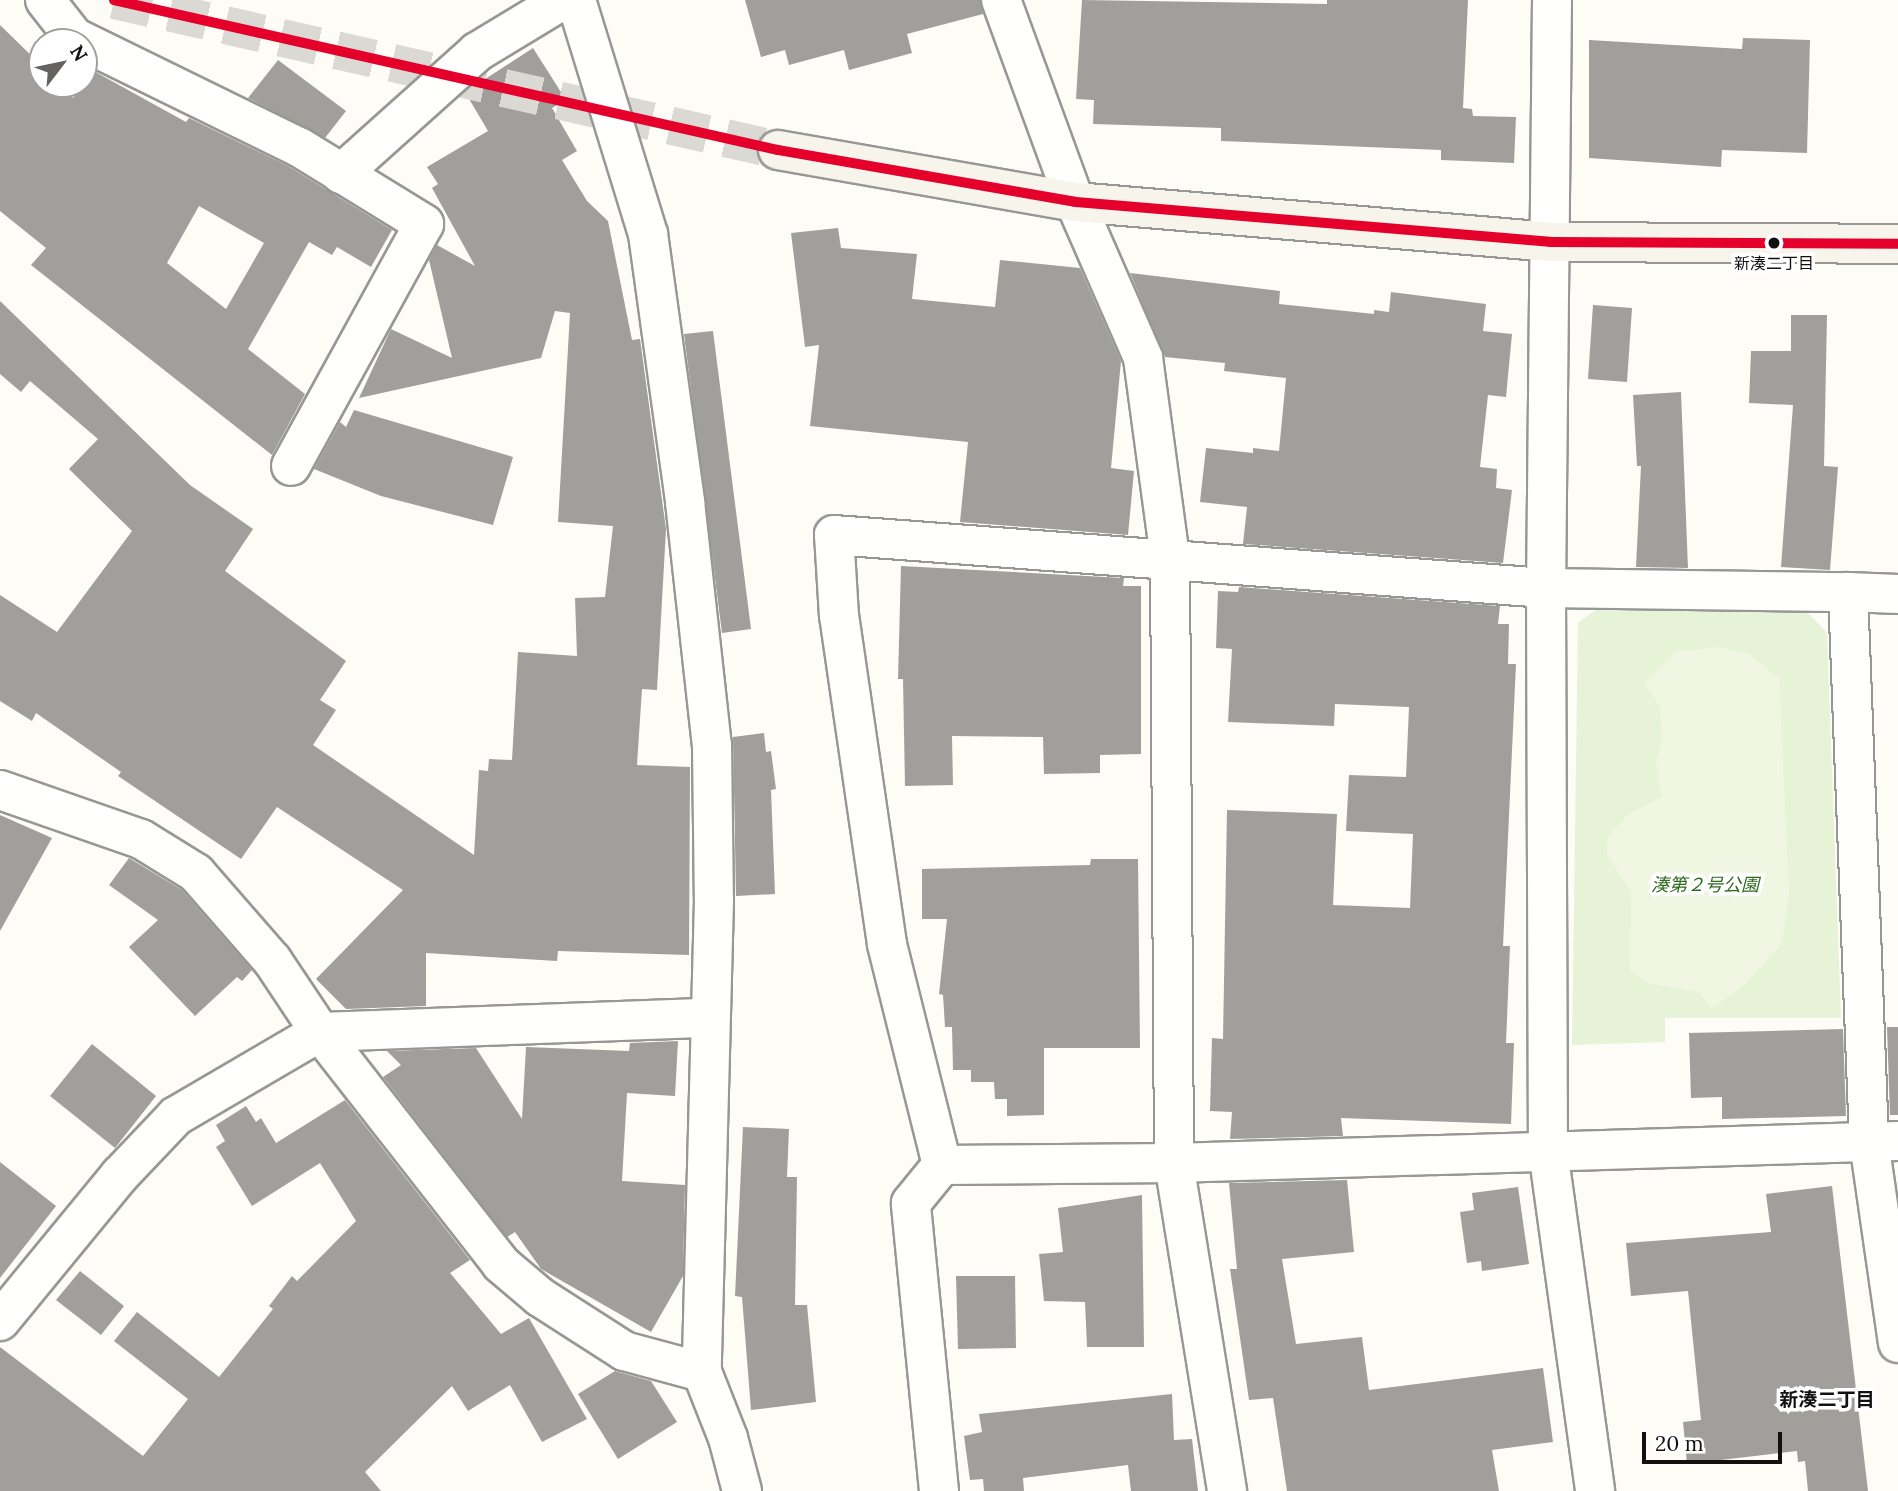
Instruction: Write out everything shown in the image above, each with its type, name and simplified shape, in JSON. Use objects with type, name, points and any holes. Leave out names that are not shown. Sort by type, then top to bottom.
[{"type":"street","points":[[45,0],[74,37],[299,147],[424,224],[291,466]]},
{"type":"street","points":[[341,174],[477,52],[563,0]]},
{"type":"street","points":[[576,0],[648,234],[685,502],[712,745],[714,900],[702,1372],[729,1438],[743,1491]]},
{"type":"street","points":[[1001,0],[1075,202],[1143,358],[1170,557],[1174,1163],[1227,1491]]},
{"type":"street","points":[[1552,0],[1546,588],[1548,1151],[1595,1491]]},
{"type":"street","points":[[778,150],[1075,202],[1550,242],[1898,244]]},
{"type":"street","points":[[942,1165],[887,944],[839,616],[834,535],[1170,557],[1546,588],[1898,594]]},
{"type":"street","points":[[1849,592],[1898,1343]]},
{"type":"street","points":[[0,790],[141,839],[196,873],[272,960],[320,1032],[501,1264],[540,1297],[624,1351],[702,1372]]},
{"type":"street","points":[[0,1321],[120,1175],[176,1116],[320,1032],[709,1018]]},
{"type":"street","points":[[942,1165],[1174,1163],[1883,1142]]},
{"type":"street","points":[[939,1491],[911,1203],[942,1165]]},
{"type":"green space","name":"湊第２号公園","points":[[1601,606],[1807,612],[1827,633],[1841,1018],[1665,1018],[1665,1042],[1572,1045],[1578,623]]},
{"type":"green space","points":[[1719,647],[1750,654],[1779,679],[1789,894],[1782,944],[1740,989],[1712,1008],[1698,992],[1651,984],[1630,971],[1631,892],[1607,854],[1607,837],[1629,814],[1662,797],[1656,765],[1662,739],[1660,706],[1644,683],[1675,652]]},
{"type":"building","points":[[745,0],[980,0],[983,14],[907,34],[912,53],[849,70],[844,50],[789,65],[785,50],[761,57]]},
{"type":"building","points":[[1082,0],[1327,4],[1327,0],[1468,0],[1463,108],[1472,109],[1473,116],[1516,117],[1514,163],[1441,160],[1441,150],[1221,141],[1221,128],[1093,124],[1094,100],[1076,99]]},
{"type":"building","points":[[0,25],[28,52],[28,98],[98,98],[98,73],[186,122],[189,118],[288,166],[392,230],[371,267],[337,247],[332,255],[309,242],[248,349],[305,394],[272,455],[31,265],[46,248],[0,211]],"holes":[[[199,206],[264,243],[226,309],[167,263]]]},
{"type":"building","points":[[1743,38],[1810,40],[1807,153],[1722,150],[1721,167],[1589,158],[1589,40],[1742,49]]},
{"type":"building","points":[[533,48],[566,100],[552,108],[577,151],[562,160],[587,201],[608,221],[632,340],[640,339],[666,529],[657,690],[642,689],[637,765],[690,767],[689,955],[558,951],[557,961],[426,953],[426,1006],[346,1009],[316,979],[403,890],[277,807],[241,859],[118,776],[121,772],[36,713],[32,721],[0,701],[0,595],[57,632],[132,531],[69,469],[98,439],[30,381],[21,392],[0,374],[0,301],[190,485],[253,529],[225,571],[346,661],[320,700],[336,710],[313,745],[474,855],[479,770],[488,771],[489,759],[512,760],[518,652],[577,656],[575,598],[605,597],[613,526],[558,522],[570,313],[555,311],[541,358],[359,398],[391,329],[452,358],[429,260],[437,245],[475,266],[432,188],[438,184],[427,167],[488,131],[465,92]]},
{"type":"building","points":[[278,60],[346,111],[325,138],[248,98]]},
{"type":"building","points":[[838,228],[841,248],[917,254],[912,299],[995,307],[1000,260],[1080,268],[1121,361],[1111,468],[1134,471],[1128,535],[960,522],[968,442],[810,426],[819,345],[805,347],[791,233]]},
{"type":"building","points":[[1130,273],[1280,291],[1279,304],[1374,314],[1374,310],[1389,312],[1391,292],[1486,304],[1483,331],[1512,334],[1506,397],[1488,395],[1480,467],[1497,469],[1496,488],[1512,490],[1503,563],[1243,544],[1247,507],[1200,502],[1206,448],[1253,453],[1253,448],[1279,451],[1286,378],[1224,371],[1225,363],[1165,357]]},
{"type":"building","points":[[1593,305],[1632,308],[1627,382],[1588,379]]},
{"type":"building","points":[[1791,315],[1827,315],[1824,466],[1838,467],[1830,570],[1781,567],[1793,405],[1749,403],[1751,351],[1791,351]]},
{"type":"building","points":[[713,331],[751,629],[722,633],[684,334]]},
{"type":"building","points":[[1681,392],[1688,568],[1636,567],[1641,466],[1637,466],[1633,395]]},
{"type":"building","points":[[354,410],[513,457],[493,525],[381,496],[314,469],[340,422],[346,427]]},
{"type":"building","points":[[901,566],[1124,578],[1123,586],[1141,586],[1141,754],[1100,755],[1100,773],[1044,774],[1043,737],[952,736],[953,785],[905,786],[903,679],[898,679]]},
{"type":"building","points":[[1239,587],[1500,606],[1498,624],[1509,624],[1508,664],[1516,664],[1503,946],[1510,946],[1506,1043],[1514,1043],[1511,1124],[1341,1118],[1343,1136],[1230,1139],[1232,1112],[1210,1111],[1212,1038],[1223,1039],[1227,810],[1337,814],[1333,905],[1410,908],[1413,834],[1346,831],[1349,775],[1406,777],[1409,707],[1335,704],[1334,726],[1228,722],[1232,649],[1216,648],[1218,591],[1238,592]]},
{"type":"building","points":[[764,733],[766,752],[771,751],[776,789],[771,790],[775,894],[736,896],[733,737]]},
{"type":"building","points":[[0,815],[52,838],[0,931]]},
{"type":"building","points":[[129,858],[182,890],[252,970],[242,981],[237,977],[195,1016],[129,947],[158,920],[109,885]]},
{"type":"building","points":[[1091,859],[1138,859],[1140,1048],[1044,1048],[1044,1115],[1007,1116],[1007,1099],[995,1099],[994,1082],[971,1082],[971,1070],[953,1070],[952,1027],[945,1027],[943,995],[939,994],[947,919],[922,919],[922,869],[1090,865]]},
{"type":"building","points":[[1887,1027],[1898,1027],[1898,1115],[1890,1115]]},
{"type":"building","points":[[1843,1029],[1846,1116],[1722,1119],[1722,1097],[1691,1098],[1689,1033]]},
{"type":"building","points":[[678,1041],[675,1096],[627,1093],[622,1181],[685,1185],[683,1276],[651,1332],[541,1269],[515,1232],[507,1237],[383,1077],[401,1065],[387,1051],[476,1048],[522,1119],[526,1047],[629,1051],[630,1043]]},
{"type":"building","points":[[92,1044],[156,1096],[115,1148],[50,1096]]},
{"type":"building","points":[[345,1100],[470,1260],[450,1273],[501,1334],[529,1318],[587,1419],[542,1442],[510,1385],[468,1411],[452,1386],[365,1472],[381,1491],[0,1491],[0,1347],[143,1456],[188,1399],[114,1341],[137,1312],[219,1377],[273,1309],[269,1306],[292,1276],[297,1281],[356,1221],[320,1163],[252,1206],[216,1147],[225,1141],[216,1125],[246,1106],[256,1122],[261,1118],[276,1143]]},
{"type":"building","points":[[743,1127],[789,1129],[787,1177],[797,1177],[795,1305],[807,1305],[816,1402],[751,1410],[742,1297],[735,1296]]},
{"type":"building","points":[[0,1162],[56,1206],[0,1278]]},
{"type":"building","points":[[1347,1180],[1354,1252],[1282,1259],[1296,1344],[1362,1337],[1369,1390],[1543,1368],[1553,1442],[1492,1450],[1499,1491],[1287,1491],[1273,1398],[1249,1400],[1230,1269],[1237,1269],[1229,1183]]},
{"type":"building","points":[[1832,1186],[1868,1491],[1808,1491],[1805,1461],[1798,1462],[1797,1451],[1687,1464],[1683,1422],[1701,1420],[1688,1291],[1631,1296],[1626,1243],[1771,1232],[1766,1194]]},
{"type":"building","points":[[1518,1187],[1529,1264],[1482,1271],[1481,1261],[1467,1263],[1460,1212],[1474,1210],[1472,1193]]},
{"type":"building","points":[[1142,1195],[1144,1347],[1087,1347],[1085,1302],[1044,1301],[1039,1254],[1063,1252],[1058,1208]]},
{"type":"building","points":[[80,1271],[124,1306],[101,1335],[56,1300]]},
{"type":"building","points":[[956,1276],[1015,1276],[1016,1348],[958,1349]]},
{"type":"building","points":[[615,1371],[651,1381],[677,1422],[618,1459],[578,1394]]},
{"type":"building","points":[[1172,1394],[1174,1440],[1192,1439],[1198,1491],[1131,1491],[1128,1465],[1023,1478],[1024,1491],[984,1491],[983,1479],[970,1480],[964,1436],[982,1432],[979,1414]]},
{"type":"tunnel","points":[[114,0],[778,150]]},
{"type":"transit line","points":[[114,0],[778,150],[1075,202],[1550,242],[1898,244]]},
{"type":"place","name":"新湊二丁目","points":[[1774,243]]},
{"type":"district","name":"新湊二丁目","points":[[1827,1400]]}]
